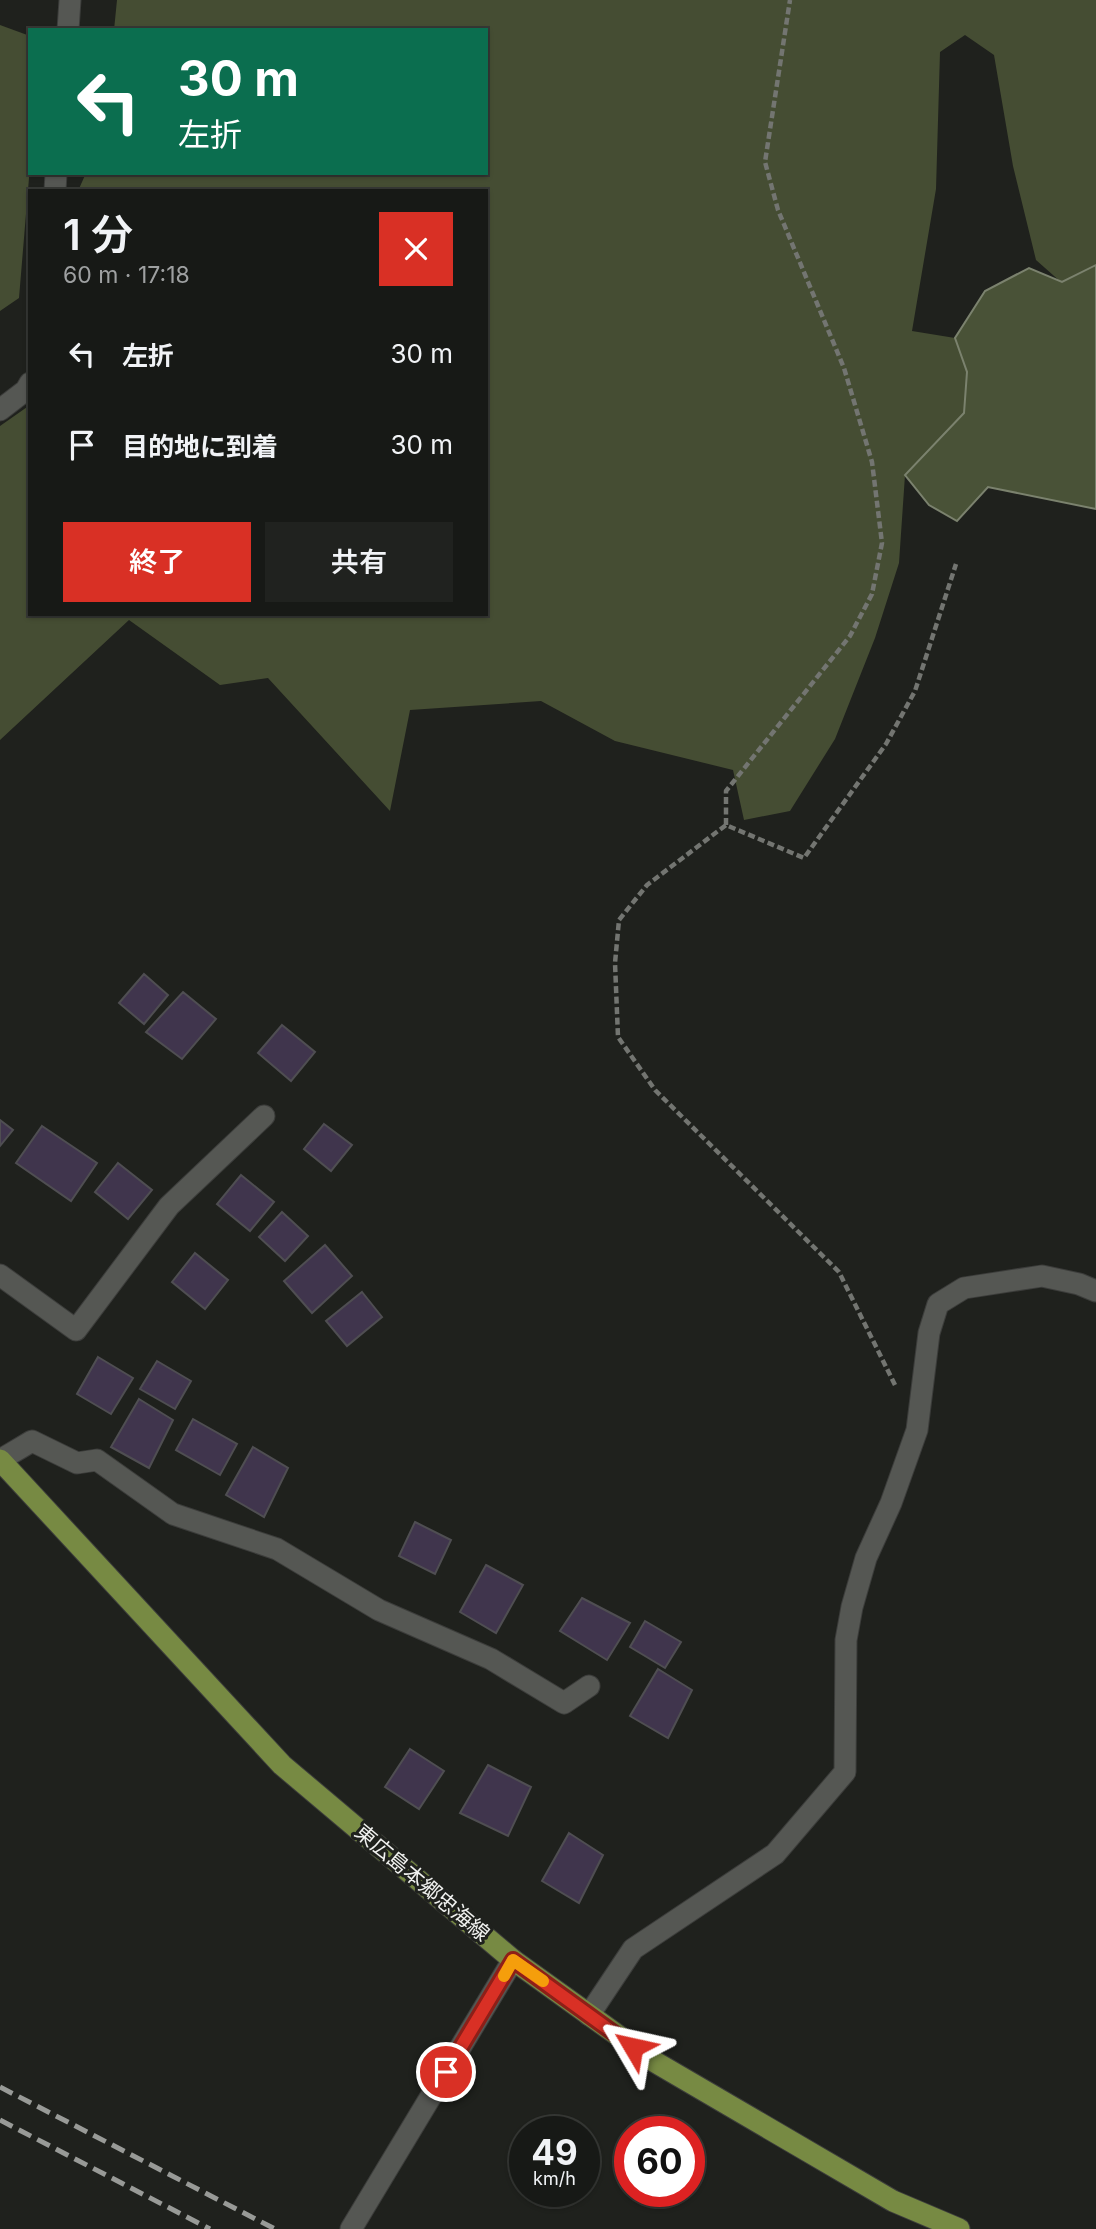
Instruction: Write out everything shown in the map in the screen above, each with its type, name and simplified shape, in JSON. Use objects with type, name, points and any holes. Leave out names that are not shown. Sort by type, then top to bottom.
[{"type":"main road","name":"東広島本郷忠海線","points":[[0,1460],[282,1765],[513,1960],[655,2062],[881,2194],[958,2229]]},
{"type":"street","points":[[68,28],[70,0]]},
{"type":"street","points":[[0,410],[28,386]]},
{"type":"street","points":[[0,1275],[76,1330],[169,1206],[264,1116]]},
{"type":"street","points":[[589,2015],[633,1949],[775,1854],[845,1773],[846,1640],[852,1607],[866,1558],[891,1503],[917,1430],[929,1333],[937,1304],[964,1288],[1042,1276],[1079,1284],[1096,1291]]},
{"type":"street","points":[[0,1460],[32,1441],[77,1463],[97,1460],[173,1514],[277,1549],[379,1610],[491,1658],[564,1703],[589,1686]]},
{"type":"street","points":[[351,2229],[513,1960]]},
{"type":"path","points":[[726,825],[726,791],[850,636],[872,594],[881,543],[873,461],[844,368],[778,210],[765,162],[790,0]]},
{"type":"path","points":[[726,825],[804,858],[886,744],[915,691],[956,564]]},
{"type":"path","points":[[726,825],[648,885],[620,920],[615,963],[618,1037],[655,1090],[839,1272],[917,1430]]},
{"type":"shaded area","points":[[117,0],[1096,0],[1096,265],[1062,283],[1036,260],[1013,166],[994,55],[965,35],[940,52],[936,189],[912,331],[955,338],[967,372],[964,413],[905,475],[899,563],[875,638],[835,739],[790,811],[744,820],[733,770],[615,741],[541,701],[410,710],[390,811],[268,678],[220,685],[129,620],[0,740],[0,426],[28,406],[28,616],[488,616],[488,189],[79,189],[85,175],[488,175],[488,28],[114,28]]},
{"type":"shaded area","points":[[0,25],[28,35],[29,175],[19,298],[0,311]]},
{"type":"shaded area","points":[[1096,265],[1096,509],[988,487],[957,521],[929,505],[905,475],[964,413],[967,372],[955,338],[985,291],[1029,268],[1062,282]]},
{"type":"building","points":[[144,974],[168,995],[144,1024],[119,1003]]},
{"type":"building","points":[[183,992],[216,1019],[182,1059],[146,1032]]},
{"type":"building","points":[[282,1025],[315,1052],[291,1081],[258,1053]]},
{"type":"building","points":[[0,1120],[13,1130],[0,1146]]},
{"type":"building","points":[[324,1124],[352,1145],[331,1171],[304,1149]]},
{"type":"building","points":[[42,1126],[97,1163],[71,1201],[16,1163]]},
{"type":"building","points":[[118,1163],[152,1190],[128,1219],[95,1192]]},
{"type":"building","points":[[241,1175],[274,1202],[250,1231],[217,1204]]},
{"type":"building","points":[[282,1212],[308,1236],[285,1261],[259,1237]]},
{"type":"building","points":[[325,1245],[352,1276],[312,1313],[284,1281]]},
{"type":"building","points":[[195,1253],[228,1280],[205,1309],[172,1282]]},
{"type":"building","points":[[362,1292],[382,1317],[347,1346],[326,1321]]},
{"type":"building","points":[[98,1357],[133,1378],[111,1414],[77,1394]]},
{"type":"building","points":[[157,1361],[191,1381],[175,1409],[140,1389]]},
{"type":"building","points":[[139,1399],[173,1420],[149,1468],[111,1447]]},
{"type":"building","points":[[193,1419],[237,1444],[220,1475],[176,1450]]},
{"type":"building","points":[[253,1447],[288,1468],[264,1517],[226,1495]]},
{"type":"building","points":[[415,1522],[451,1540],[435,1574],[399,1556]]},
{"type":"building","points":[[486,1565],[523,1585],[496,1633],[460,1612]]},
{"type":"building","points":[[582,1598],[630,1623],[607,1660],[560,1631]]},
{"type":"building","points":[[645,1621],[681,1642],[665,1668],[630,1647]]},
{"type":"building","points":[[658,1669],[692,1690],[668,1738],[630,1716]]},
{"type":"building","points":[[410,1749],[444,1771],[419,1809],[385,1787]]},
{"type":"building","points":[[488,1765],[531,1787],[508,1836],[460,1813]]},
{"type":"building","points":[[569,1833],[603,1855],[579,1903],[542,1881]]},
{"type":"railway","points":[[0,2087],[275,2229]]},
{"type":"railway","points":[[0,2120],[210,2229]]},
{"type":"slow traffic","points":[[504,1976],[513,1960],[543,1981]]},
{"type":"route","points":[[446,2072],[513,1960],[633,2047]]}]
